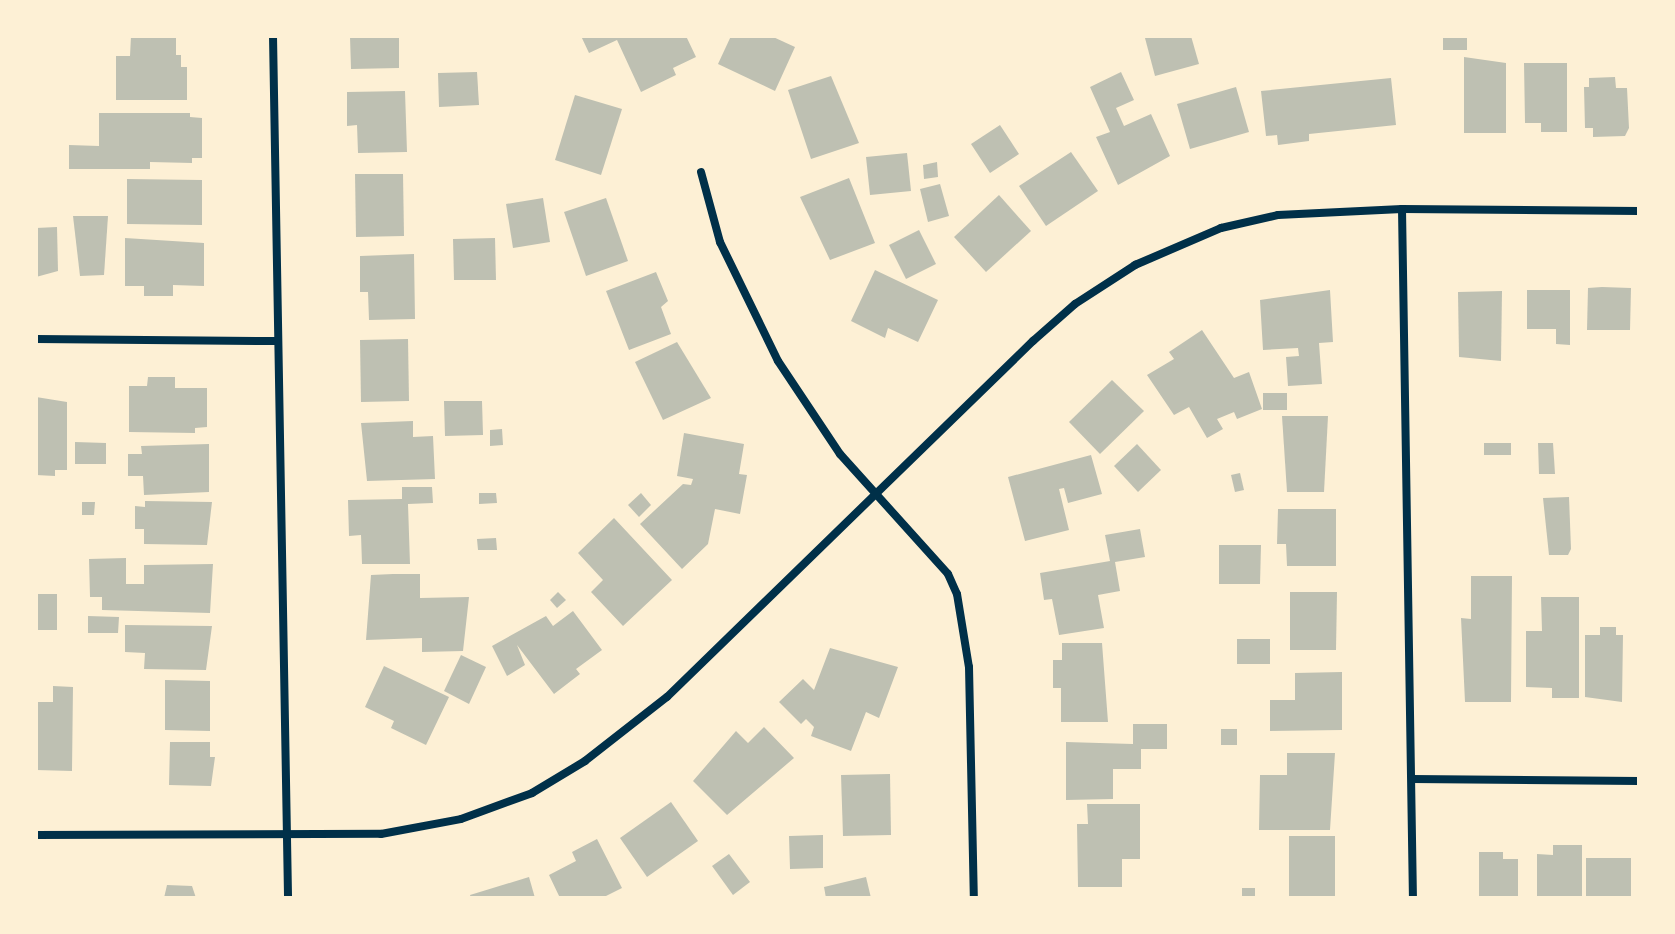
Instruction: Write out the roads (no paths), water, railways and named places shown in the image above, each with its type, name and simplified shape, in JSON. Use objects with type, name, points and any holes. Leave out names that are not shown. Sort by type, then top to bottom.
[{"type":"street","points":[[273,36],[288,898]]},
{"type":"street","points":[[701,172],[720,242],[778,361],[840,454],[948,574],[967,629],[974,898]]},
{"type":"street","points":[[1402,209],[1413,898]]},
{"type":"street","points":[[36,835],[288,837],[381,834],[461,819],[532,793],[572,769],[667,697],[1033,341],[1075,304],[1135,265],[1221,228],[1278,215],[1402,209],[1639,211]]},
{"type":"street","points":[[36,339],[276,341]]},
{"type":"street","points":[[1412,779],[1639,781]]}]
